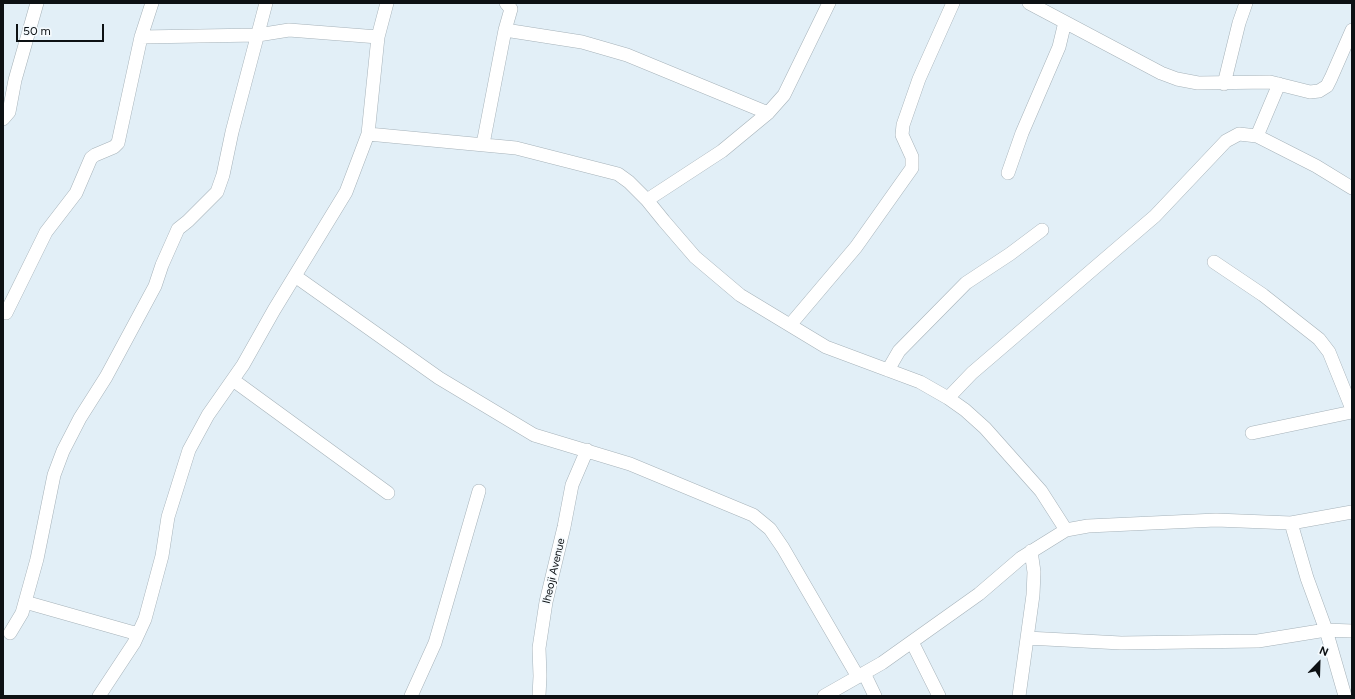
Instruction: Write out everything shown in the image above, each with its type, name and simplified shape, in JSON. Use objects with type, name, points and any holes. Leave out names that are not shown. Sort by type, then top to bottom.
[{"type":"street","points":[[3,119],[9,112],[15,80],[37,3]]},
{"type":"street","points":[[6,313],[46,232],[76,193],[91,158],[114,147],[118,143],[141,36],[152,3]]},
{"type":"street","points":[[10,633],[22,613],[37,559],[54,475],[63,451],[80,418],[106,378],[155,286],[164,259],[178,229],[217,192],[223,175],[232,132],[266,3]]},
{"type":"street","points":[[99,696],[138,634],[145,619],[155,588],[168,517],[189,450],[208,415],[233,380],[346,192],[368,134],[378,37],[387,3]]},
{"type":"street","points":[[483,144],[505,30],[511,9],[511,6],[506,3]]},
{"type":"street","points":[[647,200],[722,151],[768,113],[784,95],[794,78],[829,3]]},
{"type":"street","points":[[790,325],[856,247],[912,168],[912,157],[902,135],[903,125],[919,79],[953,3]]},
{"type":"street","points":[[1029,3],[1176,79],[1198,83],[1224,84],[1254,81],[1279,84],[1310,92],[1319,91],[1326,86],[1352,30]]},
{"type":"street","points":[[1224,84],[1239,23],[1246,3]]},
{"type":"street","points":[[1008,173],[1022,134],[1059,47],[1066,22]]},
{"type":"street","points":[[141,36],[258,35],[289,30],[378,37]]},
{"type":"street","points":[[505,30],[582,42],[627,55],[768,113]]},
{"type":"street","points":[[1257,136],[1279,84]]},
{"type":"street","points":[[368,134],[516,148],[618,174],[629,182],[647,200],[695,257],[740,295],[826,347],[920,382],[948,398],[985,428],[1041,491],[1066,530]]},
{"type":"street","points":[[948,398],[972,373],[1155,216],[1226,141],[1239,134],[1257,136],[1316,166],[1352,188]]},
{"type":"street","points":[[888,370],[899,351],[966,283],[1010,254],[1042,230]]},
{"type":"street","points":[[1214,262],[1263,295],[1319,339],[1329,352],[1352,409]]},
{"type":"street","points":[[295,276],[439,378],[534,435],[630,464],[753,515],[770,530],[783,548],[875,696]]},
{"type":"street","points":[[233,380],[388,492]]},
{"type":"street","points":[[1252,433],[1352,412]]},
{"type":"street","name":"Iheoji Avenue","points":[[539,696],[540,676],[538,648],[546,602],[564,527],[572,485],[587,450]]},
{"type":"street","points":[[411,696],[435,643],[479,490]]},
{"type":"street","points":[[824,696],[861,675],[912,642],[979,594],[1032,551],[1066,530],[1088,526],[1216,520],[1292,523],[1352,512]]},
{"type":"street","points":[[1292,523],[1307,578],[1326,630],[1345,696]]},
{"type":"street","points":[[1019,696],[1033,595],[1034,572],[1032,551]]},
{"type":"street","points":[[25,602],[138,634]]},
{"type":"street","points":[[1027,638],[1121,643],[1258,641],[1326,630],[1352,631]]},
{"type":"street","points":[[912,642],[939,696]]}]
